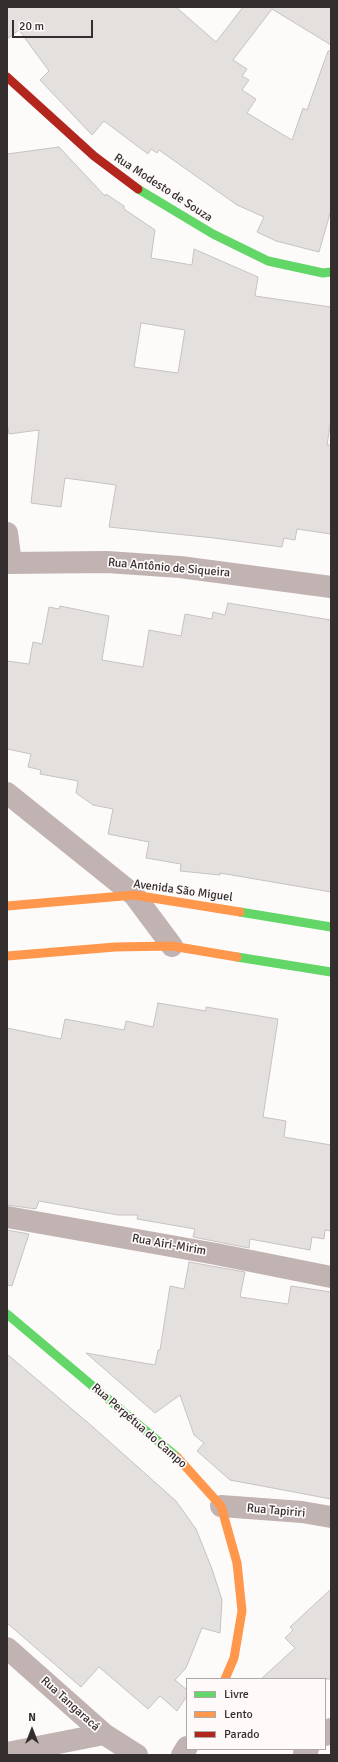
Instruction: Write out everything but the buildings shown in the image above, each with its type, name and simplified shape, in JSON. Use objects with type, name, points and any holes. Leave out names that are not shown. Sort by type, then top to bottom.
[{"type":"street","name":"Rua Modesto de Souza","points":[[7,77],[94,156],[123,179],[161,204],[213,234],[268,261],[323,273],[331,272]]},
{"type":"street","points":[[7,534],[9,563]]},
{"type":"street","name":"Rua Antônio de Siqueira","points":[[9,563],[107,562],[180,566],[331,587]]},
{"type":"street","points":[[7,793],[134,895],[172,946]]},
{"type":"street","name":"Avenida São Miguel","points":[[7,906],[134,895],[331,927]]},
{"type":"street","points":[[7,956],[115,947],[172,946],[331,972]]},
{"type":"street","name":"Rua Airi-Mirim","points":[[7,1217],[216,1254],[331,1277]]},
{"type":"street","name":"Rua Perpétua do Campo","points":[[7,1314],[183,1462],[220,1506],[237,1563],[242,1611],[234,1658],[225,1678]]},
{"type":"street","name":"Rua Tapiriri","points":[[220,1506],[302,1512],[331,1518]]},
{"type":"street","name":"Rua Tangaracá","points":[[7,1648],[104,1734],[137,1755]]},
{"type":"street","points":[[7,1753],[104,1734]]},
{"type":"traffic: fast","points":[[138,189],[213,234],[268,261],[323,273],[331,272]]},
{"type":"traffic: fast","points":[[240,912],[331,927]]},
{"type":"traffic: fast","points":[[237,957],[331,972]]},
{"type":"traffic: fast","points":[[7,1314],[177,1457]]},
{"type":"traffic: slow","points":[[7,906],[134,895],[240,912]]},
{"type":"traffic: slow","points":[[7,956],[115,947],[172,946],[237,957]]},
{"type":"traffic: slow","points":[[177,1457],[221,1506],[237,1563],[242,1611],[234,1658],[225,1678]]},
{"type":"traffic: jam","points":[[7,77],[94,156],[138,189]]}]
